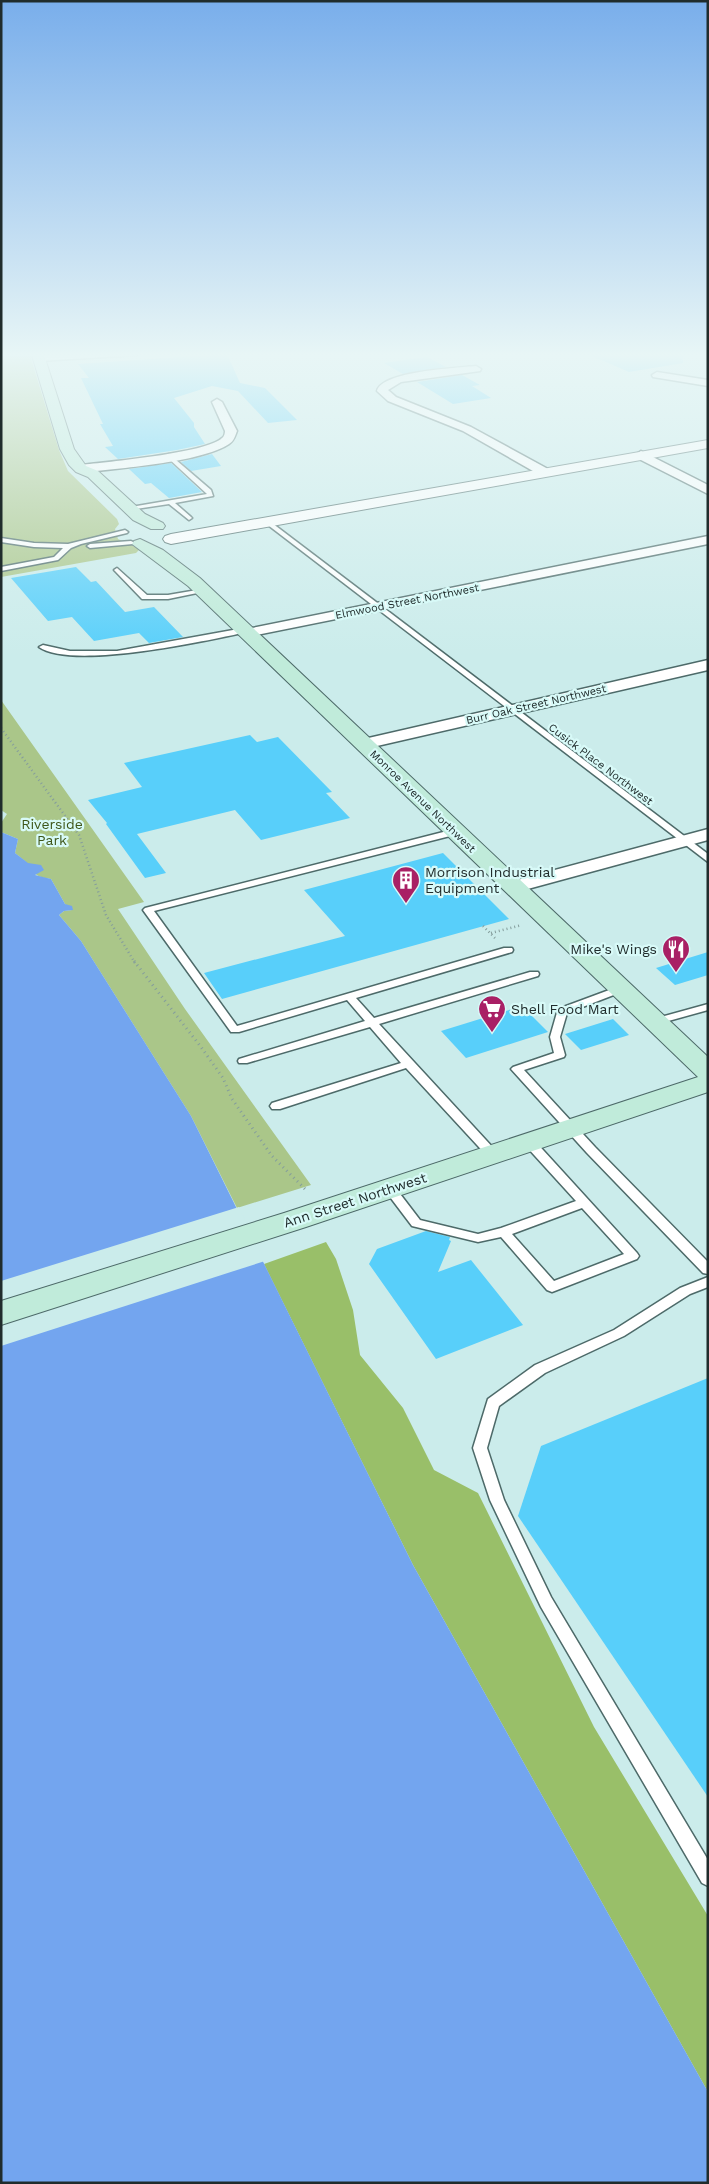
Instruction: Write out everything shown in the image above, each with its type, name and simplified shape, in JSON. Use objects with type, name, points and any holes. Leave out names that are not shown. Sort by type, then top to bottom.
[{"type":"main road","name":"Monroe Avenue Northwest","points":[[70,454],[81,469],[79,476],[123,510],[142,519],[165,534],[171,543],[182,570]]},
{"type":"main road","name":"Monroe Avenue Northwest","points":[[123,510],[124,529],[131,538],[182,570],[708,1072]]},
{"type":"main road","points":[[131,538],[155,544],[165,534]]},
{"type":"main road","name":"Ann Street Northwest","points":[[1,1312],[295,1220],[708,1083]]},
{"type":"street","points":[[81,469],[179,454]]},
{"type":"street","points":[[512,454],[544,472]]},
{"type":"street","points":[[165,534],[266,521],[648,454]]},
{"type":"street","points":[[641,455],[708,490]]},
{"type":"street","name":"Elmwood Street Northwest","points":[[246,631],[377,607],[708,540]]},
{"type":"street","name":"Burr Oak Street Northwest","points":[[364,744],[708,665]]},
{"type":"street","points":[[513,887],[708,834]]},
{"type":"lane","points":[[123,510],[211,495],[209,491],[169,456]]},
{"type":"lane","points":[[170,502],[189,518]]},
{"type":"lane","name":"Cusick Place Northwest","points":[[266,521],[708,859]]},
{"type":"lane","points":[[1,540],[34,545],[84,547],[131,538]]},
{"type":"lane","points":[[1,569],[56,559],[69,546],[79,542],[131,538]]},
{"type":"lane","points":[[117,570],[145,597],[168,597],[203,591]]},
{"type":"lane","points":[[43,646],[70,653],[117,652],[246,631]]},
{"type":"lane","points":[[455,832],[148,910],[235,1030],[508,950]]},
{"type":"lane","points":[[243,1061],[534,974]]},
{"type":"lane","points":[[620,989],[562,1011],[555,1037],[560,1055],[517,1069],[708,1270]]},
{"type":"lane","points":[[350,996],[408,1064],[493,1155]]},
{"type":"lane","points":[[654,1022],[708,1007]]},
{"type":"lane","points":[[276,1106],[408,1064]]},
{"type":"lane","points":[[504,1232],[552,1287],[633,1256],[530,1142]]},
{"type":"lane","points":[[390,1189],[413,1221],[421,1226],[478,1238],[504,1232],[585,1202]]},
{"type":"lane","points":[[708,1282],[685,1291],[619,1332],[540,1370],[493,1403],[480,1448],[497,1500],[546,1602],[708,1876]]},
{"type":"path","points":[[1,728],[79,835],[106,915],[132,959],[163,1001],[170,1006],[201,1047],[223,1078],[232,1099],[272,1156],[305,1190]]},
{"type":"path","points":[[491,933],[522,924]]},
{"type":"green space","points":[[1,454],[61,454],[68,471],[117,519],[119,524],[115,529],[118,539],[140,549],[136,553],[1,577]]},
{"type":"green space","name":"Riverside Park","points":[[1,700],[144,902],[118,909],[185,1009],[311,1185],[237,1208],[191,1116],[81,941],[59,915],[64,911],[72,910],[65,904],[51,879],[37,875],[15,853],[18,839],[1,832],[1,823],[7,814],[1,810]]},
{"type":"green space","points":[[326,1242],[336,1259],[353,1310],[360,1355],[403,1408],[434,1470],[478,1493],[594,1727],[708,1916],[708,2092],[413,1565],[264,1264]]},
{"type":"water","points":[[1,832],[18,839],[15,853],[28,863],[41,865],[44,870],[35,875],[51,879],[65,904],[72,906],[73,910],[64,911],[59,915],[81,941],[191,1116],[413,1565],[708,2092],[708,2183],[1,2183]]},
{"type":"pier","points":[[239,1207],[265,1261],[1,1346],[1,1281]]},
{"type":"building","points":[[112,454],[151,454],[118,459]]},
{"type":"building","points":[[212,454],[221,466],[191,471],[181,462]]},
{"type":"building","points":[[171,463],[202,492],[169,498],[151,483],[145,484],[129,469]]},
{"type":"building","points":[[76,567],[91,582],[96,581],[125,612],[154,607],[183,637],[149,643],[139,633],[94,641],[72,617],[48,621],[11,578]]},
{"type":"building","points":[[250,735],[257,742],[278,737],[332,792],[326,793],[350,818],[261,840],[235,810],[137,834],[166,873],[145,878],[107,823],[88,800],[142,787],[124,763]]},
{"type":"building","name":"Morrison Industrial Equipment","points":[[443,853],[509,919],[222,999],[204,973],[345,936],[304,890]]},
{"type":"building","points":[[708,952],[708,975],[675,985],[656,968]]},
{"type":"building","name":"Shell Food Mart","points":[[522,1006],[548,1032],[466,1058],[441,1031]]},
{"type":"building","points":[[613,1019],[629,1035],[581,1050],[565,1034]]},
{"type":"building","points":[[426,1231],[450,1237],[449,1240],[451,1241],[438,1272],[471,1260],[523,1325],[436,1359],[369,1264],[377,1249]]},
{"type":"building","points":[[708,1378],[708,1797],[518,1516],[541,1446]]},
{"type":"place","name":"Morrison Industrial Equipment","points":[[406,904]]},
{"type":"place","name":"Mike's Wings","points":[[676,973]]},
{"type":"place","name":"Shell Food Mart","points":[[492,1033]]}]
